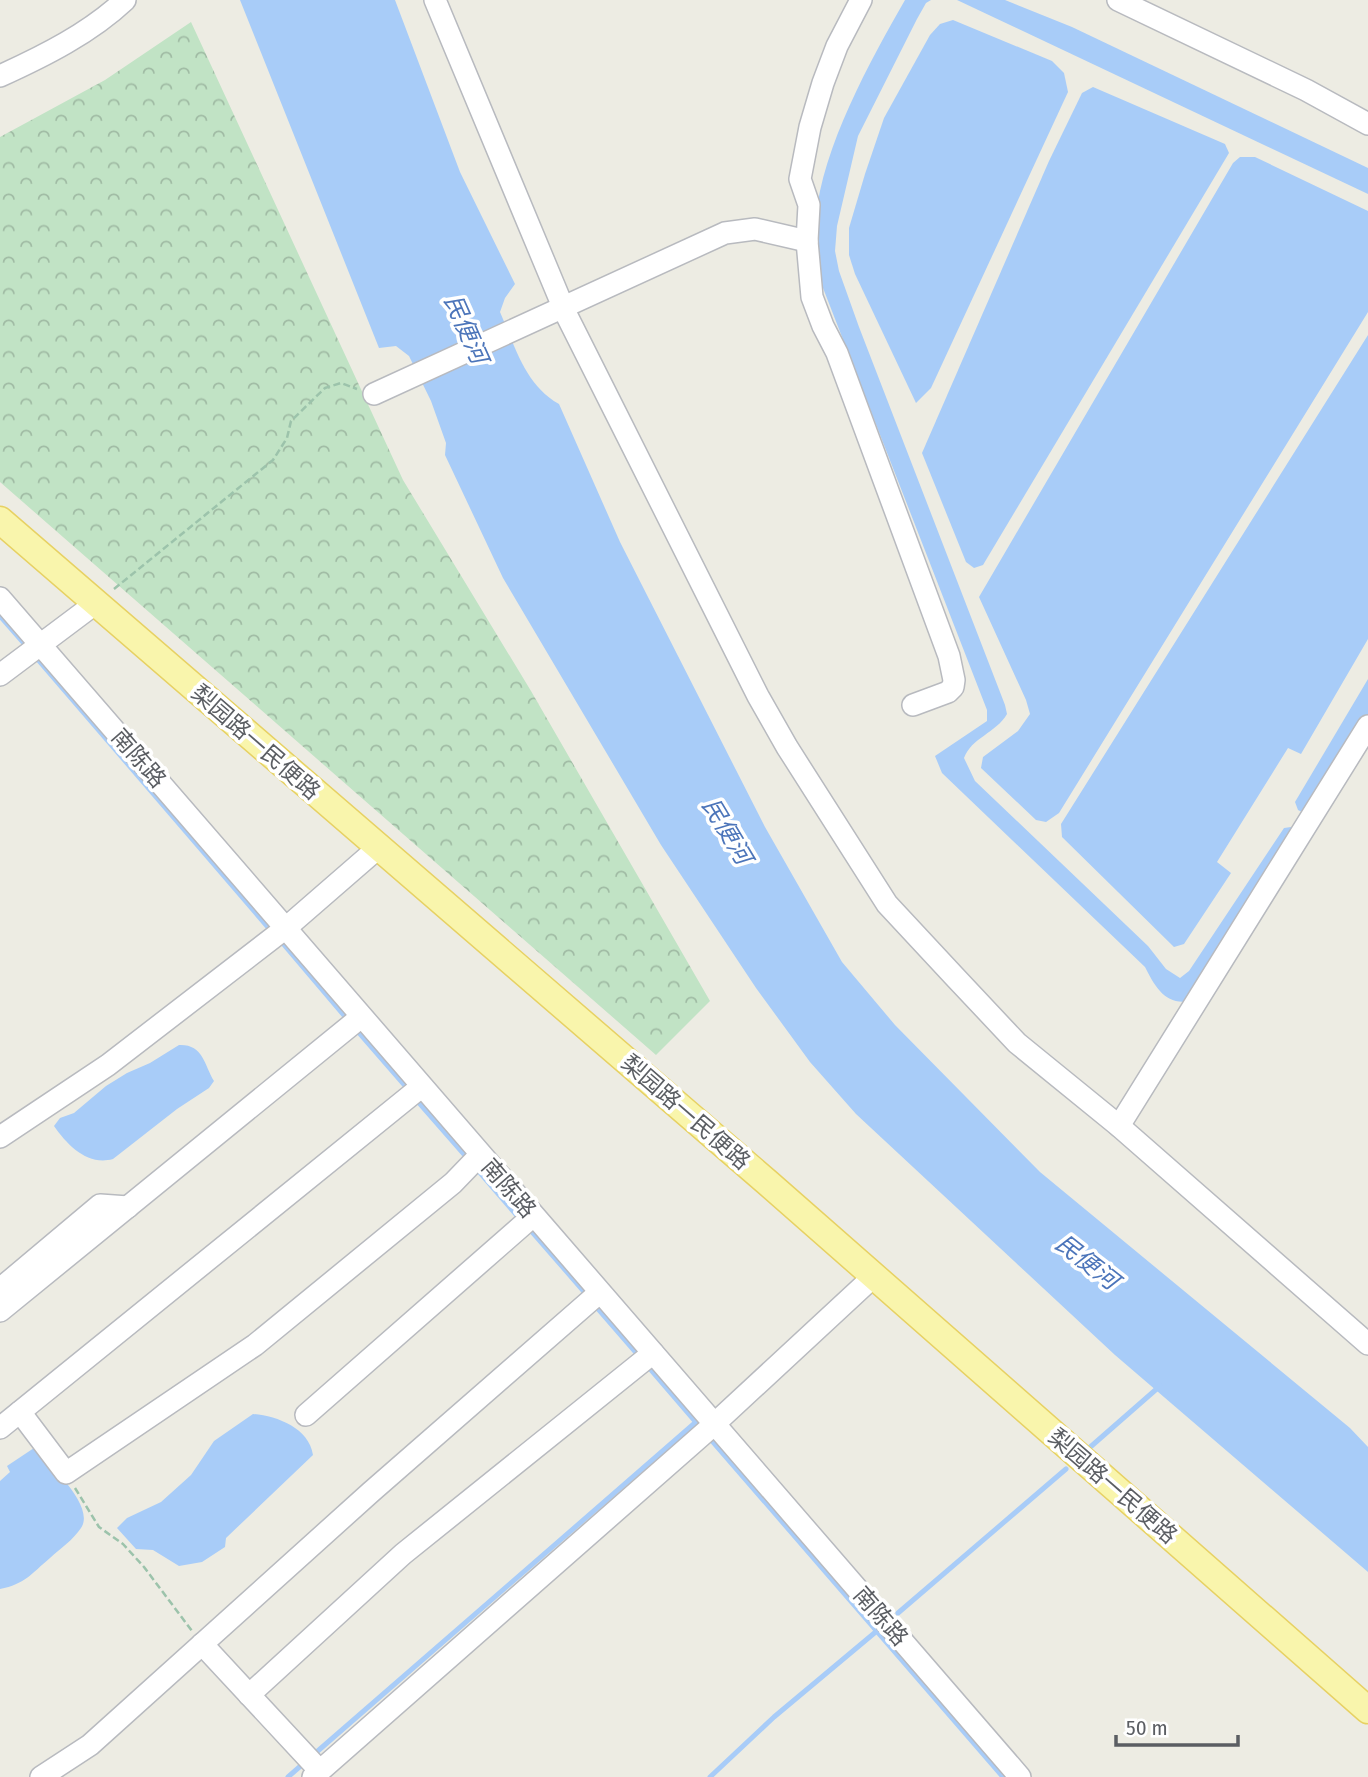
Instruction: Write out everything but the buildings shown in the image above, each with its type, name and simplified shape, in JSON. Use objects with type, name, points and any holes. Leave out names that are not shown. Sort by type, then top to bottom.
[{"type":"main road","name":"梨园路一民便路","points":[[0,520],[757,1174],[1368,1710]]},
{"type":"street","points":[[0,76],[43,56],[125,0]]},
{"type":"street","points":[[435,0],[564,309],[758,696],[787,747],[887,904],[1017,1043],[1119,1126],[1368,1344]]},
{"type":"street","points":[[861,0],[837,46],[823,83],[810,127],[800,179],[809,205],[809,280],[817,314],[837,353],[950,656],[953,687],[948,692],[913,705]]},
{"type":"street","points":[[1118,0],[1306,90],[1368,124]]},
{"type":"street","points":[[374,394],[725,233],[755,229],[807,241]]},
{"type":"street","name":"南陈路","points":[[0,598],[35,650],[415,1092],[709,1430],[1020,1777]]},
{"type":"street","points":[[0,675],[96,603]]},
{"type":"street","points":[[1119,1126],[1368,726]]},
{"type":"street","points":[[0,1137],[108,1065],[279,933],[378,848]]},
{"type":"street","points":[[0,1311],[355,1022]]},
{"type":"street","points":[[0,1429],[415,1092]]},
{"type":"street","points":[[20,1412],[66,1473],[255,1345],[453,1183],[475,1161]]},
{"type":"street","points":[[0,1289],[100,1205],[128,1207]]},
{"type":"street","points":[[306,1415],[527,1221]]},
{"type":"street","points":[[202,1644],[313,1766],[709,1430],[873,1277]]},
{"type":"street","points":[[41,1777],[90,1745],[371,1492],[594,1298]]},
{"type":"street","points":[[249,1695],[403,1554],[646,1358]]},
{"type":"path","points":[[96,603],[273,460],[287,438],[291,421],[326,388],[341,383],[374,394]]},
{"type":"path","points":[[66,1473],[99,1527],[123,1544],[144,1567],[202,1644]]},
{"type":"green space","points":[[191,22],[403,480],[531,691],[710,1001],[656,1055],[0,482],[0,137],[105,80]]},
{"type":"water","name":"民便河","points":[[240,0],[395,0],[460,172],[515,284],[505,298],[500,312],[522,364],[547,396],[559,404],[620,542],[765,827],[842,962],[895,1025],[1040,1172],[1350,1428],[1368,1447],[1368,1572],[1115,1355],[856,1114],[810,1062],[756,988],[661,845],[503,578],[445,455],[446,443],[431,401],[409,356],[396,346],[379,348]]},
{"type":"water","points":[[905,0],[931,0],[926,3],[917,19],[858,136],[837,226],[835,251],[839,271],[859,327],[1005,705],[1007,714],[1002,721],[972,745],[964,758],[975,781],[1148,946],[1166,969],[1180,978],[1189,971],[1284,828],[1291,827],[1295,835],[1190,1001],[1174,1001],[1162,993],[1145,967],[942,773],[935,756],[987,721],[987,710],[823,288],[816,235],[820,191],[838,134],[863,77]]},
{"type":"water","points":[[957,0],[1005,0],[1072,27],[1368,168],[1368,194]]},
{"type":"water","points":[[953,20],[1052,61],[1064,73],[1068,92],[931,388],[916,403],[855,274],[849,255],[849,228],[884,118],[930,35],[940,24]]},
{"type":"water","points":[[1093,87],[1225,144],[1229,153],[983,565],[974,568],[966,562],[922,453],[1049,161],[1082,93]]},
{"type":"water","points":[[1240,157],[1255,157],[1368,211],[1368,312],[1059,813],[1046,822],[1036,820],[981,768],[983,757],[1018,731],[1030,714],[979,597],[1233,163]]},
{"type":"water","points":[[1368,335],[1368,639],[1301,754],[1288,748],[1217,862],[1231,873],[1184,944],[1174,947],[1062,837],[1061,824]]},
{"type":"water","points":[[1368,679],[1368,716],[1306,814],[1298,810],[1295,802]]},
{"type":"water","points":[[179,1045],[198,1051],[214,1081],[209,1088],[177,1109],[113,1159],[95,1160],[79,1153],[54,1126],[60,1118],[74,1113],[106,1086]]},
{"type":"water","points":[[253,1414],[272,1417],[291,1425],[305,1437],[313,1455],[226,1538],[225,1547],[202,1562],[179,1566],[153,1550],[136,1549],[117,1528],[127,1518],[161,1502],[191,1475],[214,1441]]},
{"type":"water","points":[[34,1448],[68,1485],[82,1508],[84,1519],[74,1536],[32,1574],[16,1584],[0,1589],[0,1481],[10,1472],[7,1466]]},
{"type":"waterway","points":[[0,616],[29,649]]},
{"type":"waterway","points":[[35,656],[273,933]]},
{"type":"waterway","points":[[280,940],[348,1020]]},
{"type":"waterway","points":[[355,1028],[408,1089]]},
{"type":"waterway","points":[[414,1097],[470,1161]]},
{"type":"waterway","points":[[476,1168],[520,1219]]},
{"type":"waterway","points":[[527,1226],[587,1295]]},
{"type":"waterway","points":[[593,1303],[639,1356]]},
{"type":"waterway","points":[[646,1364],[701,1428]]},
{"type":"waterway","points":[[1088,1449],[1160,1386]]},
{"type":"waterway","points":[[312,1756],[696,1422]]},
{"type":"waterway","points":[[707,1435],[1003,1777]]},
{"type":"waterway","points":[[898,1613],[1066,1469]]},
{"type":"waterway","points":[[710,1777],[774,1717],[878,1630]]},
{"type":"waterway","points":[[288,1777],[304,1763]]}]
